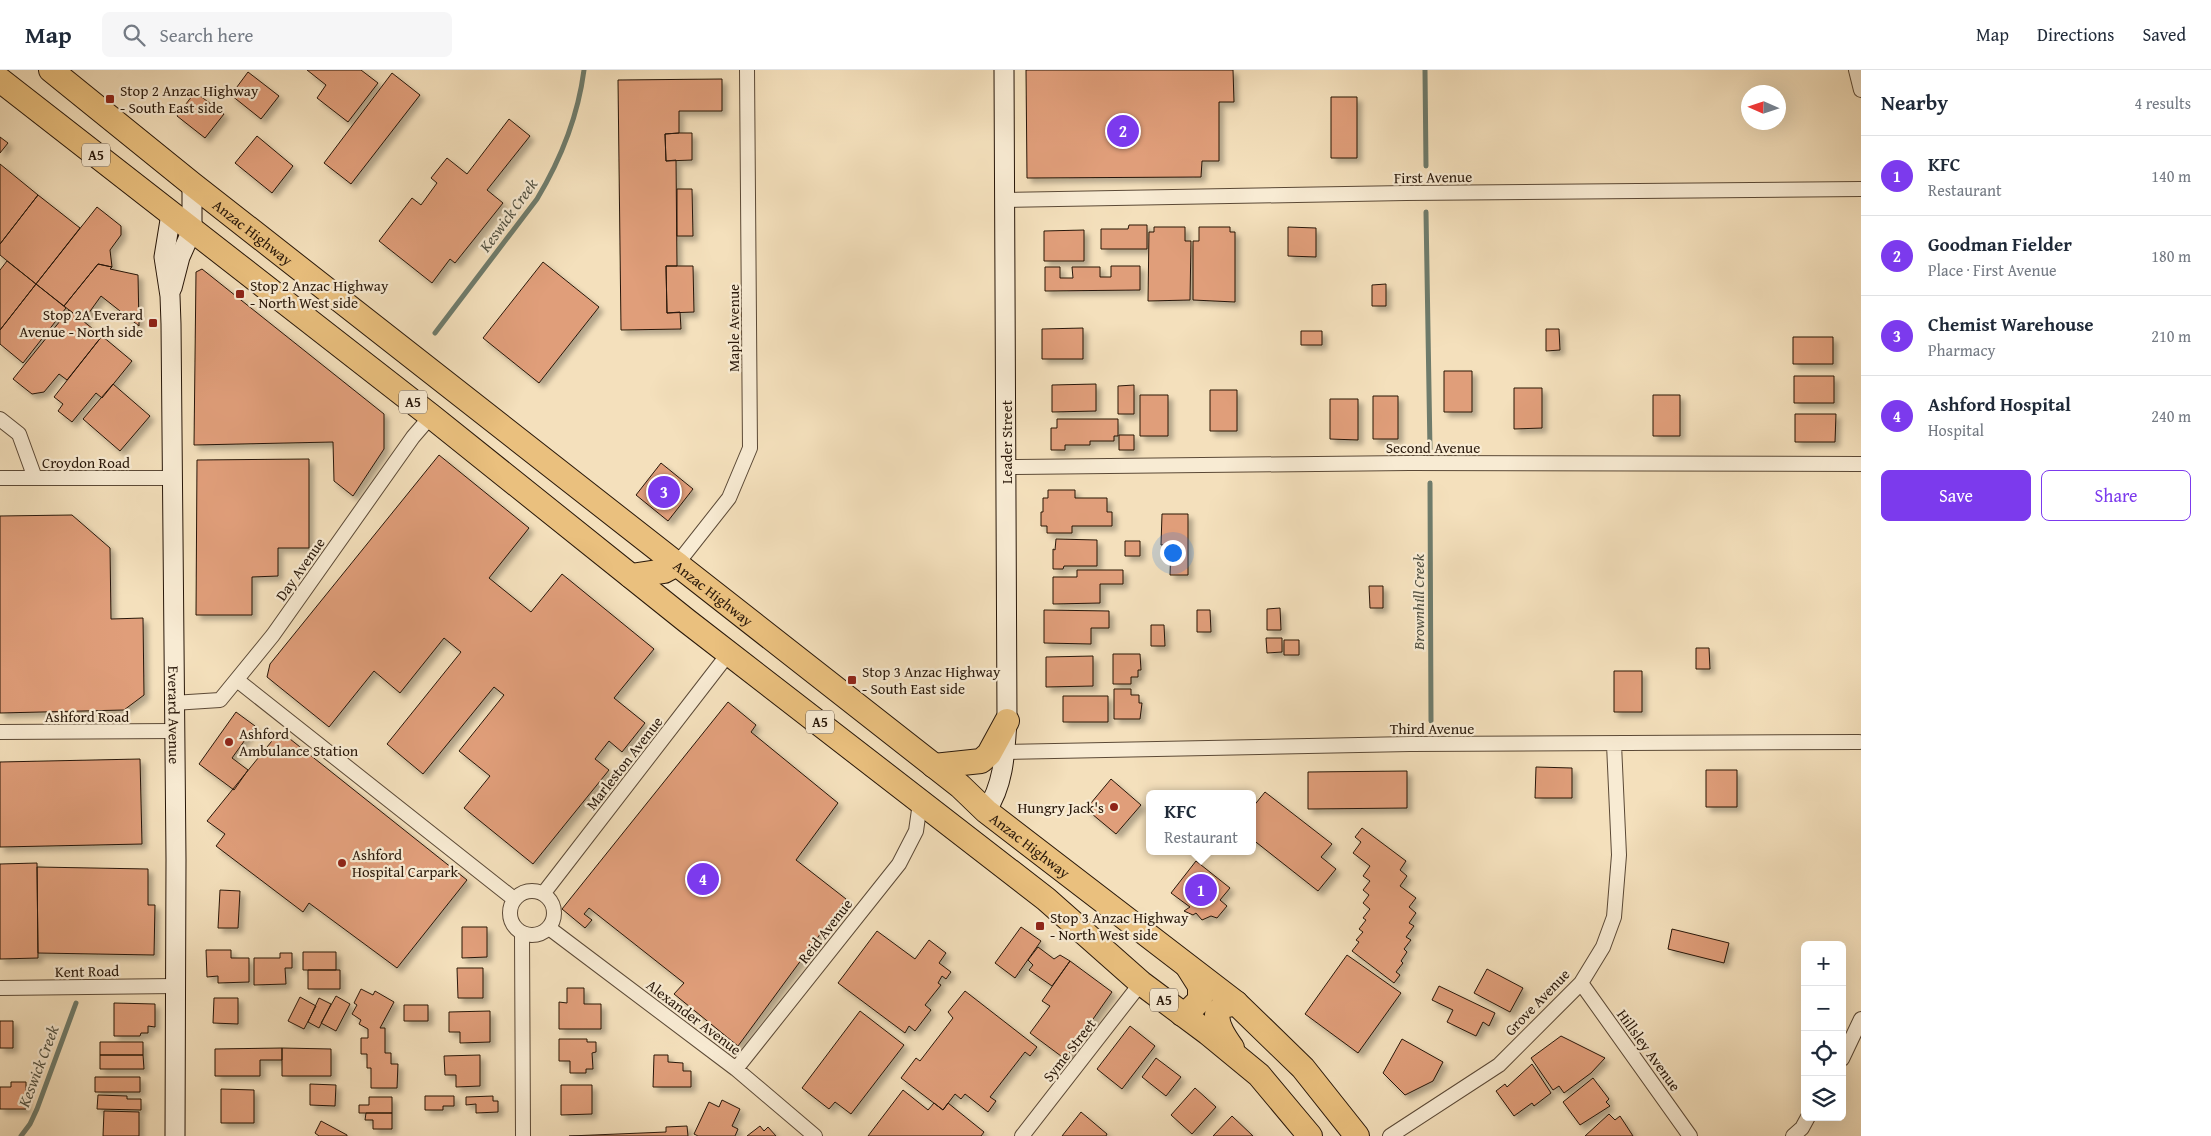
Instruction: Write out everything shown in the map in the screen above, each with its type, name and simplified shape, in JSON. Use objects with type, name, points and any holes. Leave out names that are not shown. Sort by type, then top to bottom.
[{"type":"highway","name":"Anzac Highway","points":[[50,70],[192,184],[934,766],[986,811],[1236,1003],[1303,1068],[1357,1136]]},
{"type":"highway","name":"A5","points":[[0,80],[430,416],[687,621],[1046,899],[1141,983],[1259,1075],[1310,1136]]},
{"type":"highway","points":[[504,475],[527,446]]},
{"type":"highway","points":[[631,576],[664,571],[677,564]]},
{"type":"highway","points":[[677,564],[672,581],[673,589],[676,602],[687,621]]},
{"type":"highway","points":[[822,724],[844,695]]},
{"type":"highway","points":[[934,766],[981,761],[992,749],[1007,722]]},
{"type":"highway","points":[[915,798],[953,815],[973,816],[986,811],[1006,852],[1046,899]]},
{"type":"highway","points":[[1182,1014],[1196,1005],[1200,994],[1200,986],[1188,966]]},
{"type":"highway","points":[[1236,1003],[1223,1006],[1217,1014],[1217,1022],[1224,1036],[1241,1060]]},
{"type":"street","name":"Maple Avenue","points":[[677,564],[729,498],[750,448],[747,70]]},
{"type":"street","name":"Leader Street","points":[[986,811],[996,796],[1005,752],[1007,722],[1004,70]]},
{"type":"street","points":[[1856,70],[1861,90]]},
{"type":"street","name":"Everard Avenue","points":[[170,296],[180,257],[192,230],[192,184]]},
{"type":"street","name":"First Avenue","points":[[1004,200],[1406,193],[1861,189]]},
{"type":"street","name":"Everard Avenue","points":[[171,214],[164,257],[170,296],[175,1136]]},
{"type":"street","name":"Day Avenue","points":[[173,703],[220,700],[273,635],[413,437],[430,416]]},
{"type":"street","points":[[0,419],[19,434],[35,478]]},
{"type":"street","name":"Second Avenue","points":[[1006,468],[1409,463],[1861,464]]},
{"type":"street","name":"Croydon Road","points":[[0,478],[171,478]]},
{"type":"street","name":"Marleston Avenue","points":[[543,894],[729,653]]},
{"type":"street","points":[[237,680],[514,899]]},
{"type":"street","name":"Ashford Road","points":[[0,732],[174,731]]},
{"type":"street","name":"Third Avenue","points":[[1005,752],[1401,744],[1860,741]]},
{"type":"street","name":"Grove Avenue","points":[[1390,1136],[1499,1065],[1581,983],[1603,947],[1614,917],[1619,856],[1614,744]]},
{"type":"street","name":"Reid Avenue","points":[[736,1069],[899,864],[916,831],[915,798]]},
{"type":"street","points":[[536,891],[543,894],[553,906],[554,919],[549,928],[541,934],[530,936],[522,934],[512,925],[510,919],[509,910],[514,899],[525,892],[536,891]]},
{"type":"street","name":"Alexander Avenue","points":[[549,928],[736,1069],[815,1136]]},
{"type":"street","points":[[522,934],[523,1136]]},
{"type":"street","name":"Syme Street","points":[[1022,1136],[1141,983]]},
{"type":"street","name":"Hillsley Avenue","points":[[1581,983],[1690,1136]]},
{"type":"street","name":"Kent Road","points":[[0,988],[175,986]]},
{"type":"street","points":[[1846,1051],[1861,1019]]},
{"type":"street","points":[[1793,1136],[1802,1128],[1806,1121]]},
{"type":"building","points":[[307,70],[361,70],[378,83],[348,122],[317,98],[326,85]]},
{"type":"building","points":[[1026,70],[1233,70],[1234,102],[1219,102],[1219,161],[1202,161],[1201,177],[1027,178]]},
{"type":"building","points":[[248,72],[279,96],[261,119],[231,95]]},
{"type":"building","points":[[392,73],[420,95],[351,184],[324,163]]},
{"type":"building","points":[[722,79],[722,111],[679,111],[679,133],[665,134],[666,161],[676,160],[677,266],[666,266],[667,313],[680,312],[681,329],[621,330],[618,80]]},
{"type":"building","points":[[195,92],[224,114],[205,138],[177,116]]},
{"type":"building","points":[[1331,97],[1357,97],[1357,158],[1331,158]]},
{"type":"building","points":[[509,119],[530,136],[487,190],[503,203],[455,263],[450,259],[432,283],[379,241],[412,198],[421,205],[437,183],[431,178],[447,158],[467,174]]},
{"type":"building","points":[[692,133],[692,160],[666,161],[665,134]]},
{"type":"building","points":[[257,136],[293,166],[272,193],[235,163]]},
{"type":"building","points":[[0,137],[8,143],[0,153]]},
{"type":"building","points":[[0,164],[38,195],[0,244]]},
{"type":"building","points":[[677,189],[692,189],[693,236],[677,236]]},
{"type":"building","points":[[38,195],[80,228],[36,284],[0,255],[0,244]]},
{"type":"building","points":[[97,207],[121,226],[121,235],[110,250],[112,267],[98,264],[64,306],[36,284]]},
{"type":"building","points":[[1129,225],[1147,225],[1147,249],[1101,249],[1101,229],[1128,229]]},
{"type":"building","points":[[1154,227],[1185,227],[1185,241],[1191,241],[1190,300],[1148,301],[1149,232],[1154,232]]},
{"type":"building","points":[[1199,227],[1230,227],[1230,232],[1235,232],[1235,302],[1193,300],[1193,241],[1199,241]]},
{"type":"building","points":[[1288,227],[1316,228],[1316,257],[1288,256]]},
{"type":"building","points":[[1084,230],[1084,261],[1044,261],[1044,231]]},
{"type":"building","points":[[7,261],[36,284],[0,330],[0,270]]},
{"type":"building","points":[[543,262],[599,307],[539,383],[483,338]]},
{"type":"building","points":[[98,264],[112,267],[110,269],[138,275],[139,326],[101,296],[83,321],[64,306]]},
{"type":"building","points":[[666,266],[693,266],[694,312],[667,313]]},
{"type":"building","points":[[1111,266],[1140,266],[1140,290],[1045,291],[1045,267],[1060,267],[1060,278],[1073,278],[1072,267],[1100,267],[1100,277],[1111,277]]},
{"type":"building","points":[[202,269],[384,414],[384,449],[353,496],[334,481],[333,442],[194,445],[196,272]]},
{"type":"building","points":[[36,284],[66,308],[23,363],[0,344],[0,330]]},
{"type":"building","points":[[1386,284],[1386,306],[1372,306],[1372,285]]},
{"type":"building","points":[[69,310],[102,336],[67,380],[59,374],[44,392],[32,394],[13,379]]},
{"type":"building","points":[[1083,328],[1083,359],[1042,359],[1042,329]]},
{"type":"building","points":[[1546,329],[1559,329],[1560,350],[1546,351]]},
{"type":"building","points":[[1301,331],[1322,331],[1322,345],[1301,345]]},
{"type":"building","points":[[102,336],[132,361],[102,398],[96,393],[72,422],[58,411],[63,404],[54,397]]},
{"type":"building","points":[[1793,337],[1833,337],[1833,364],[1793,364]]},
{"type":"building","points":[[1444,371],[1472,371],[1472,412],[1444,412]]},
{"type":"building","points":[[1794,376],[1834,376],[1834,403],[1794,403]]},
{"type":"building","points":[[113,384],[150,416],[120,451],[83,419]]},
{"type":"building","points":[[1096,384],[1096,411],[1052,412],[1052,385]]},
{"type":"building","points":[[1134,385],[1134,414],[1118,414],[1118,386]]},
{"type":"building","points":[[1514,388],[1542,388],[1542,428],[1514,429]]},
{"type":"building","points":[[1210,390],[1237,390],[1237,431],[1210,431]]},
{"type":"building","points":[[1140,395],[1168,395],[1168,436],[1140,436]]},
{"type":"building","points":[[1653,395],[1680,395],[1680,436],[1653,436]]},
{"type":"building","points":[[1373,396],[1398,396],[1398,439],[1373,439]]},
{"type":"building","points":[[1330,399],[1358,399],[1358,440],[1330,439]]},
{"type":"building","points":[[1795,414],[1836,414],[1835,442],[1795,442]]},
{"type":"building","points":[[1057,419],[1118,419],[1118,436],[1114,436],[1114,441],[1090,441],[1090,445],[1065,445],[1065,450],[1051,450],[1051,428],[1057,428]]},
{"type":"building","points":[[1119,435],[1134,435],[1134,450],[1119,450]]},
{"type":"building","points":[[439,455],[529,528],[489,578],[531,612],[562,574],[654,649],[614,698],[645,723],[622,752],[609,741],[595,759],[609,770],[533,864],[464,808],[490,776],[459,751],[504,695],[494,687],[423,774],[387,744],[461,652],[444,638],[400,693],[374,671],[329,727],[267,677],[270,664]]},
{"type":"building","points":[[309,459],[309,548],[278,548],[278,576],[252,577],[252,615],[196,615],[197,460]]},
{"type":"building","points":[[661,463],[693,489],[668,521],[636,495]]},
{"type":"building","points":[[1048,490],[1075,490],[1075,498],[1107,498],[1107,512],[1112,512],[1112,526],[1072,526],[1072,533],[1047,533],[1047,526],[1041,526],[1041,512],[1043,512],[1043,498],[1048,498]]},
{"type":"building","points":[[1162,514],[1188,514],[1188,575],[1170,575],[1171,545],[1161,545]]},
{"type":"building","points":[[72,515],[110,548],[111,619],[143,618],[144,695],[124,710],[0,713],[0,516]]},
{"type":"building","points":[[1056,539],[1097,540],[1097,566],[1064,566],[1063,569],[1053,569],[1053,549],[1055,550]]},
{"type":"building","points":[[1125,541],[1140,541],[1140,556],[1125,556]]},
{"type":"building","points":[[1077,570],[1123,570],[1123,584],[1100,584],[1100,603],[1053,604],[1053,577],[1077,577]]},
{"type":"building","points":[[1369,586],[1383,586],[1383,608],[1370,608]]},
{"type":"building","points":[[1280,608],[1281,630],[1267,630],[1267,609]]},
{"type":"building","points":[[1044,610],[1109,611],[1109,628],[1091,628],[1091,644],[1044,643]]},
{"type":"building","points":[[1197,610],[1210,610],[1211,632],[1197,632]]},
{"type":"building","points":[[1151,625],[1164,625],[1165,646],[1151,646]]},
{"type":"building","points":[[1266,638],[1282,638],[1282,652],[1267,653]]},
{"type":"building","points":[[1284,640],[1299,640],[1299,655],[1284,655]]},
{"type":"building","points":[[1696,648],[1709,648],[1710,669],[1696,669]]},
{"type":"building","points":[[1113,654],[1140,654],[1141,670],[1138,670],[1138,677],[1131,677],[1131,684],[1113,684]]},
{"type":"building","points":[[1093,656],[1093,686],[1046,687],[1046,657]]},
{"type":"building","points":[[1614,671],[1642,671],[1642,712],[1614,712]]},
{"type":"building","points":[[1114,689],[1131,689],[1131,695],[1139,695],[1139,703],[1142,703],[1140,719],[1114,719]]},
{"type":"building","points":[[1063,696],[1108,696],[1108,722],[1063,722]]},
{"type":"building","points":[[728,702],[756,725],[751,732],[838,803],[796,860],[846,899],[738,1046],[674,994],[684,983],[589,908],[584,914],[592,920],[585,928],[562,909]]},
{"type":"building","name":"Ashford Ambulance Station","points":[[236,712],[255,726],[232,758],[248,770],[234,790],[199,764]]},
{"type":"building","name":"Ashford Hospital Carpark","points":[[280,731],[467,880],[397,968],[309,903],[303,912],[216,846],[225,834],[207,821]]},
{"type":"building","points":[[140,759],[142,844],[0,847],[0,762]]},
{"type":"building","points":[[1536,767],[1572,768],[1572,798],[1535,798]]},
{"type":"building","points":[[1706,770],[1737,770],[1737,807],[1706,807]]},
{"type":"building","points":[[1407,771],[1407,808],[1308,809],[1308,772]]},
{"type":"building","name":"Hungry Jack's","points":[[1111,779],[1141,805],[1116,834],[1086,809]]},
{"type":"building","points":[[1265,792],[1332,844],[1321,857],[1336,869],[1318,891],[1256,842],[1256,803]]},
{"type":"building","points":[[1362,828],[1406,861],[1400,870],[1407,876],[1400,886],[1416,898],[1409,907],[1416,913],[1409,923],[1414,926],[1406,937],[1411,940],[1404,949],[1407,952],[1401,961],[1403,963],[1396,972],[1400,975],[1394,983],[1352,951],[1359,942],[1356,940],[1363,932],[1359,929],[1366,920],[1363,918],[1370,909],[1363,903],[1369,895],[1363,890],[1370,881],[1363,876],[1370,866],[1353,853],[1361,842],[1355,837]]},
{"type":"building","points":[[1196,861],[1230,888],[1220,900],[1227,906],[1217,918],[1211,916],[1202,920],[1196,913],[1193,915],[1184,911],[1190,907],[1171,893]]},
{"type":"building","points":[[37,863],[38,958],[0,959],[0,864]]},
{"type":"building","points":[[37,867],[148,869],[148,905],[155,905],[154,955],[38,953]]},
{"type":"building","points":[[220,890],[240,891],[238,928],[218,928]]},
{"type":"building","points":[[462,927],[487,927],[487,957],[462,958]]},
{"type":"building","points":[[1021,927],[1041,941],[1015,978],[995,963]]},
{"type":"building","points":[[1672,929],[1729,943],[1724,963],[1668,949]]},
{"type":"building","points":[[877,931],[915,959],[929,940],[946,953],[939,963],[951,972],[946,979],[942,976],[938,983],[941,985],[925,1005],[931,1010],[915,1031],[909,1026],[905,1033],[838,983]]},
{"type":"building","points":[[1038,947],[1054,959],[1060,955],[1070,961],[1052,986],[1029,970],[1033,965],[1028,960]]},
{"type":"building","points":[[206,950],[231,950],[231,958],[249,958],[249,982],[218,983],[218,976],[207,977]]},
{"type":"building","points":[[303,952],[336,952],[336,970],[303,970]]},
{"type":"building","points":[[280,953],[292,953],[292,968],[285,968],[286,984],[254,985],[254,958],[280,958]]},
{"type":"building","points":[[1347,955],[1401,993],[1358,1053],[1305,1014]]},
{"type":"building","points":[[1070,961],[1112,992],[1065,1059],[1030,1033],[1050,1006],[1042,1001]]},
{"type":"building","points":[[457,968],[483,968],[483,998],[458,998]]},
{"type":"building","points":[[1487,969],[1523,988],[1510,1012],[1474,993]]},
{"type":"building","points":[[308,970],[340,970],[340,989],[308,989]]},
{"type":"building","points":[[1439,986],[1495,1013],[1489,1026],[1483,1022],[1476,1036],[1447,1022],[1453,1010],[1432,1000]]},
{"type":"building","points":[[567,988],[584,988],[584,1004],[601,1004],[601,1029],[559,1029],[559,1002],[567,1003]]},
{"type":"building","points":[[361,989],[373,995],[375,991],[394,1002],[380,1028],[385,1028],[385,1053],[391,1053],[391,1064],[398,1064],[397,1088],[371,1088],[371,1068],[367,1068],[367,1054],[361,1054],[361,1038],[368,1038],[368,1029],[359,1024],[361,1020],[352,1014],[357,1005],[354,1003]]},
{"type":"building","points":[[965,991],[1037,1047],[1030,1056],[1025,1052],[990,1097],[996,1101],[988,1112],[965,1094],[961,1099],[955,1094],[943,1110],[901,1078],[916,1058],[920,1061],[953,1018],[948,1012]]},
{"type":"building","points":[[336,996],[350,1004],[336,1031],[321,1023]]},
{"type":"building","points":[[300,997],[316,1006],[304,1029],[288,1021]]},
{"type":"building","points":[[214,998],[238,998],[238,1024],[213,1023]]},
{"type":"building","points":[[319,998],[331,1004],[319,1028],[308,1022]]},
{"type":"building","points":[[114,1003],[155,1004],[155,1027],[148,1026],[148,1033],[141,1033],[140,1036],[114,1036]]},
{"type":"building","points":[[404,1005],[428,1005],[428,1021],[404,1021]]},
{"type":"building","points":[[490,1011],[490,1042],[460,1043],[460,1032],[449,1032],[449,1012]]},
{"type":"building","points":[[860,1011],[904,1045],[851,1114],[835,1102],[829,1109],[802,1088]]},
{"type":"building","points":[[0,1021],[13,1021],[13,1048],[0,1048]]},
{"type":"building","points":[[1130,1026],[1155,1046],[1122,1089],[1097,1069]]},
{"type":"building","points":[[1561,1036],[1605,1058],[1591,1073],[1564,1093],[1559,1086],[1553,1090],[1531,1058]]},
{"type":"building","points":[[559,1039],[587,1039],[587,1042],[596,1042],[596,1052],[592,1053],[593,1069],[586,1069],[586,1073],[570,1073],[570,1061],[559,1061]]},
{"type":"building","points":[[1402,1039],[1443,1062],[1433,1081],[1405,1095],[1383,1073]]},
{"type":"building","points":[[100,1042],[143,1042],[143,1055],[100,1055]]},
{"type":"building","points":[[282,1048],[331,1049],[331,1076],[282,1076]]},
{"type":"building","points":[[282,1048],[282,1060],[260,1060],[260,1076],[215,1076],[215,1049]]},
{"type":"building","points":[[100,1055],[143,1055],[144,1069],[100,1069]]},
{"type":"building","points":[[480,1055],[480,1086],[456,1087],[456,1075],[445,1075],[444,1056]]},
{"type":"building","points":[[654,1055],[668,1055],[668,1062],[683,1063],[683,1071],[691,1071],[691,1087],[653,1087]]},
{"type":"building","points":[[1156,1058],[1181,1077],[1166,1096],[1142,1077]]},
{"type":"building","points":[[1532,1064],[1551,1093],[1534,1106],[1532,1103],[1514,1116],[1496,1091],[1505,1084],[1507,1087]]},
{"type":"building","points":[[95,1077],[140,1077],[140,1092],[95,1092]]},
{"type":"building","points":[[1593,1078],[1609,1099],[1606,1102],[1610,1106],[1580,1125],[1563,1102]]},
{"type":"building","points":[[11,1082],[26,1082],[26,1109],[0,1109],[0,1087],[11,1087]]},
{"type":"building","points":[[310,1084],[336,1085],[335,1106],[310,1105]]},
{"type":"building","points":[[561,1085],[592,1085],[592,1114],[561,1115]]},
{"type":"building","points":[[1195,1088],[1216,1107],[1192,1134],[1171,1115]]},
{"type":"building","points":[[221,1089],[254,1090],[254,1123],[221,1123]]},
{"type":"building","points":[[903,1090],[928,1110],[934,1103],[943,1110],[948,1103],[984,1132],[981,1136],[868,1136]]},
{"type":"building","points":[[98,1095],[127,1096],[127,1099],[141,1099],[141,1110],[97,1109]]},
{"type":"building","points":[[425,1096],[454,1096],[454,1106],[443,1106],[443,1110],[425,1110]]},
{"type":"building","points":[[493,1096],[493,1101],[498,1101],[498,1112],[476,1113],[476,1104],[466,1105],[466,1097]]},
{"type":"building","points":[[369,1097],[392,1097],[392,1113],[359,1113],[359,1105],[369,1105]]},
{"type":"building","points":[[722,1100],[740,1109],[732,1126],[738,1129],[735,1136],[698,1136],[694,1134],[709,1102],[719,1107]]},
{"type":"building","points":[[104,1111],[139,1112],[139,1136],[103,1136]]},
{"type":"building","points":[[1081,1112],[1107,1134],[1106,1136],[1062,1136]]},
{"type":"building","points":[[366,1113],[392,1113],[392,1129],[373,1129],[373,1120],[365,1120]]},
{"type":"building","points":[[1609,1114],[1615,1120],[1620,1116],[1633,1136],[1585,1136]]},
{"type":"building","points":[[1232,1116],[1253,1136],[1213,1136]]},
{"type":"building","points":[[321,1121],[347,1136],[319,1136],[315,1133]]},
{"type":"building","points":[[687,1126],[688,1136],[569,1136],[666,1132],[666,1127]]},
{"type":"building","points":[[760,1126],[764,1131],[768,1127],[776,1136],[747,1136]]},
{"type":"waterway","name":"Keswick Creek","points":[[435,333],[537,199],[546,184],[561,153],[573,120],[584,70]]},
{"type":"waterway","name":"Brownhill Creek","points":[[1425,70],[1426,166]]},
{"type":"waterway","name":"Brownhill Creek","points":[[1426,212],[1430,449]]},
{"type":"waterway","name":"Brownhill Creek","points":[[1430,483],[1431,721]]},
{"type":"waterway","name":"Keswick Creek","points":[[21,1136],[30,1124],[37,1109],[76,1003]]},
{"type":"place","name":"Stop 2 Anzac Highway - South East side","points":[[110,99]]},
{"type":"place","name":"Goodman Fielder","points":[[1123,131]]},
{"type":"place","name":"Stop 2 Anzac Highway - North West side","points":[[240,294]]},
{"type":"place","name":"Stop 2A Everard Avenue - North side","points":[[153,323]]},
{"type":"place","name":"Chemist Warehouse","points":[[664,492]]},
{"type":"place","name":"Stop 3 Anzac Highway - South East side","points":[[852,680]]},
{"type":"place","name":"Ashford Ambulance Station","points":[[229,742]]},
{"type":"place","name":"Hungry Jack's","points":[[1114,807]]},
{"type":"place","name":"Ashford Hospital Carpark","points":[[342,863]]},
{"type":"place","name":"Ashford Hospital","points":[[703,879]]},
{"type":"place","name":"KFC","points":[[1201,890]]},
{"type":"place","name":"Stop 3 Anzac Highway - North West side","points":[[1040,926]]}]
